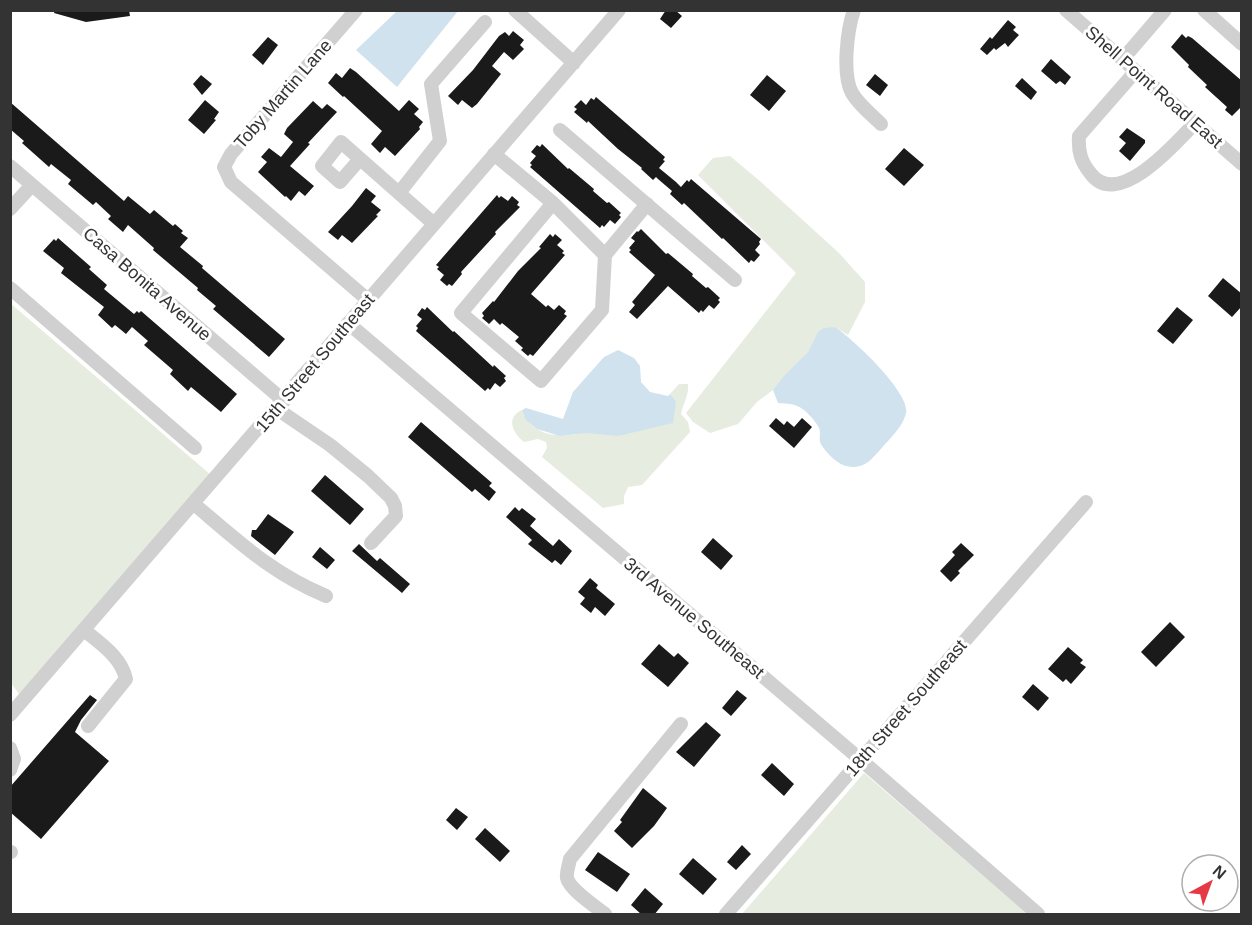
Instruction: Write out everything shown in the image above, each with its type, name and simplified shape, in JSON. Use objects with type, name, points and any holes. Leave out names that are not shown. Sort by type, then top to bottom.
[{"type":"street","name":"Toby Martin Lane","points":[[356,10],[231,154],[224,167],[231,182],[368,300]]},
{"type":"street","points":[[516,10],[574,63]]},
{"type":"street","name":"15th Street Southeast","points":[[10,715],[619,10]]},
{"type":"street","points":[[854,10],[849,38],[847,79],[852,94],[881,124]]},
{"type":"street","name":"Shell Point Road East","points":[[1066,10],[1242,164]]},
{"type":"street","points":[[1122,60],[1165,10]]},
{"type":"street","points":[[1204,10],[1242,44]]},
{"type":"street","points":[[399,193],[440,141],[431,84],[485,22]]},
{"type":"street","points":[[1135,72],[1079,136],[1078,149],[1082,162],[1098,182],[1123,183],[1135,178],[1174,145],[1195,123]]},
{"type":"street","points":[[560,130],[735,280]]},
{"type":"street","points":[[360,159],[340,182],[322,166],[341,142],[434,224]]},
{"type":"street","points":[[494,154],[553,203],[605,255]]},
{"type":"street","name":"Casa Bonita Avenue","points":[[10,166],[280,405],[368,476],[391,498],[396,506],[396,516],[372,543]]},
{"type":"street","points":[[10,210],[32,185]]},
{"type":"street","points":[[553,203],[461,313],[541,381],[602,310],[605,255],[647,204]]},
{"type":"street","points":[[10,288],[195,448]]},
{"type":"street","name":"3rd Avenue Southeast","points":[[348,323],[861,760],[1038,915]]},
{"type":"street","name":"18th Street Southeast","points":[[726,915],[1086,502]]},
{"type":"street","points":[[194,504],[256,557],[300,585],[326,596]]},
{"type":"street","points":[[84,630],[114,655],[124,670],[126,679],[88,726]]},
{"type":"street","points":[[605,915],[568,881],[570,859],[681,724]]},
{"type":"street","points":[[10,748],[14,759],[10,770]]},
{"type":"shaded area","points":[[730,156],[839,253],[865,282],[865,302],[848,335],[835,327],[817,337],[808,352],[738,424],[710,433],[693,422],[686,413],[796,273],[698,175],[713,158]]},
{"type":"shaded area","points":[[10,303],[211,475],[20,695],[10,682]]},
{"type":"shaded area","points":[[679,384],[688,384],[688,392],[681,414],[688,422],[690,432],[642,485],[628,487],[624,496],[624,504],[603,508],[542,457],[547,448],[546,442],[538,439],[524,442],[512,426],[514,417],[522,410],[530,423],[541,431],[553,435],[581,433],[676,401],[670,394]]},
{"type":"shaded area","points":[[864,773],[1028,914],[742,914]]},
{"type":"water","points":[[397,11],[458,11],[397,87],[356,50]]},
{"type":"water","points":[[835,327],[879,367],[905,404],[906,413],[896,432],[869,461],[857,467],[842,465],[831,456],[820,442],[820,430],[813,418],[800,407],[778,403],[773,390],[808,352],[818,332],[824,328]]},
{"type":"water","points":[[618,350],[634,358],[640,366],[641,382],[650,392],[668,396],[670,394],[676,401],[673,423],[618,436],[586,433],[560,436],[537,429],[526,420],[522,410],[526,408],[563,419],[573,392],[604,357]]},
{"type":"building","points":[[55,10],[129,10],[130,16],[86,22],[54,13]]},
{"type":"building","points":[[666,10],[675,10],[682,16],[671,28],[660,19]]},
{"type":"building","points":[[1008,20],[1016,27],[1013,30],[1019,35],[1008,47],[1005,43],[996,50],[994,48],[987,55],[980,49]]},
{"type":"building","points":[[513,31],[524,40],[520,45],[524,49],[513,60],[504,52],[492,66],[501,74],[477,104],[472,108],[462,100],[458,105],[448,96],[473,70],[499,36],[505,32],[509,36]]},
{"type":"building","points":[[1182,34],[1186,38],[1188,36],[1192,38],[1242,81],[1242,106],[1232,116],[1225,110],[1227,107],[1205,87],[1207,85],[1171,47]]},
{"type":"building","points":[[268,37],[278,45],[263,65],[252,55]]},
{"type":"building","points":[[1051,59],[1071,77],[1065,85],[1060,81],[1056,84],[1041,71]]},
{"type":"building","points":[[350,68],[399,111],[409,100],[419,109],[414,114],[423,122],[420,129],[395,156],[385,147],[380,153],[371,144],[382,131],[328,83],[336,73],[342,78]]},
{"type":"building","points":[[875,74],[888,85],[880,96],[866,85]]},
{"type":"building","points":[[201,75],[212,84],[202,95],[193,84]]},
{"type":"building","points":[[767,75],[786,91],[769,111],[750,95]]},
{"type":"building","points":[[1022,78],[1037,92],[1031,100],[1015,86]]},
{"type":"building","points":[[596,97],[665,157],[663,160],[665,161],[659,168],[681,187],[691,179],[761,239],[755,250],[760,255],[754,262],[751,260],[749,263],[684,203],[682,205],[670,194],[672,191],[656,177],[653,180],[588,121],[587,123],[574,112],[577,109],[574,107],[581,100],[586,105],[591,98],[594,100]]},
{"type":"building","points":[[205,100],[219,112],[214,119],[216,120],[204,134],[188,120]]},
{"type":"building","points":[[313,101],[322,109],[327,104],[337,112],[290,166],[314,186],[305,196],[299,191],[291,201],[258,172],[267,162],[261,157],[269,148],[281,157],[293,142],[284,134],[287,128]]},
{"type":"building","points":[[10,102],[124,201],[128,196],[150,214],[154,210],[173,226],[175,224],[183,231],[181,233],[188,238],[180,247],[285,339],[269,357],[213,309],[216,306],[197,290],[198,288],[153,250],[154,248],[128,225],[123,232],[108,219],[111,216],[96,202],[93,205],[68,184],[71,180],[51,164],[49,167],[22,143],[24,141],[10,129]]},
{"type":"building","points":[[1127,128],[1145,140],[1130,161],[1119,151],[1126,143],[1119,137]]},
{"type":"building","points":[[542,144],[568,169],[594,189],[593,191],[621,213],[619,215],[621,217],[615,224],[610,220],[600,228],[530,167],[532,165],[530,163],[536,156],[531,152],[537,145],[540,147]]},
{"type":"building","points":[[904,148],[924,165],[904,186],[885,169]]},
{"type":"building","points":[[366,188],[376,196],[371,202],[381,210],[376,215],[378,216],[352,243],[342,235],[338,240],[328,232]]},
{"type":"building","points":[[497,195],[508,201],[512,196],[519,202],[517,205],[520,207],[495,232],[496,234],[461,272],[462,274],[452,286],[449,284],[447,286],[440,280],[444,275],[436,265]]},
{"type":"building","points":[[641,229],[666,254],[668,253],[720,298],[718,300],[720,302],[714,309],[709,305],[699,313],[668,286],[637,319],[629,312],[635,305],[632,302],[655,275],[629,252],[631,250],[629,248],[635,241],[631,238]]},
{"type":"building","points":[[550,234],[553,237],[555,234],[562,240],[557,245],[565,255],[531,294],[546,307],[548,305],[554,310],[559,305],[566,311],[564,314],[567,316],[533,356],[530,354],[528,356],[515,341],[519,337],[494,319],[489,324],[482,318],[484,316],[482,313],[541,248],[539,247]]},
{"type":"building","points":[[58,238],[91,267],[89,269],[107,285],[104,289],[134,314],[141,311],[237,394],[221,412],[191,387],[188,391],[170,374],[173,370],[144,345],[148,341],[132,327],[126,334],[115,325],[112,328],[98,315],[104,307],[61,273],[64,268],[43,251],[54,239],[56,241]]},
{"type":"building","points":[[1223,278],[1242,294],[1242,306],[1232,317],[1208,296]]},
{"type":"building","points":[[427,307],[506,376],[504,378],[506,381],[500,387],[495,383],[490,390],[488,388],[485,391],[416,331],[418,328],[416,326],[422,319],[417,315],[422,308],[425,310]]},
{"type":"building","points":[[1177,307],[1193,320],[1173,344],[1157,331]]},
{"type":"building","points":[[776,418],[784,425],[787,421],[794,427],[802,418],[812,427],[794,448],[769,426]]},
{"type":"building","points":[[421,422],[492,483],[489,486],[496,492],[489,501],[475,489],[472,492],[408,437]]},
{"type":"building","points":[[325,475],[364,509],[350,525],[311,491]]},
{"type":"building","points":[[515,507],[519,511],[522,508],[536,519],[530,526],[553,546],[559,539],[572,551],[561,565],[555,560],[552,563],[528,544],[532,540],[506,517]]},
{"type":"building","points":[[268,514],[294,532],[275,555],[251,536],[252,530],[256,530]]},
{"type":"building","points":[[713,538],[733,556],[721,570],[701,552]]},
{"type":"building","points":[[961,543],[974,555],[958,571],[960,573],[951,582],[940,571],[955,555],[952,552]]},
{"type":"building","points":[[359,544],[377,561],[380,558],[410,584],[402,593],[352,551]]},
{"type":"building","points":[[320,547],[335,560],[327,569],[312,557]]},
{"type":"building","points":[[590,578],[598,585],[596,588],[615,604],[605,616],[595,607],[591,613],[580,604],[585,598],[578,592]]},
{"type":"building","points":[[1170,622],[1185,637],[1156,667],[1141,652]]},
{"type":"building","points":[[659,644],[674,657],[678,653],[689,663],[668,687],[641,664]]},
{"type":"building","points":[[1068,647],[1083,660],[1080,663],[1086,667],[1071,684],[1066,679],[1063,682],[1048,669]]},
{"type":"building","points":[[1033,684],[1049,698],[1038,711],[1022,697]]},
{"type":"building","points":[[737,690],[747,698],[731,716],[722,708]]},
{"type":"building","points":[[90,695],[97,700],[81,720],[75,732],[109,761],[41,839],[10,812],[10,787]]},
{"type":"building","points":[[706,722],[721,735],[694,767],[676,752]]},
{"type":"building","points":[[772,763],[794,784],[784,796],[761,775]]},
{"type":"building","points":[[643,788],[667,808],[654,826],[632,848],[614,831]]},
{"type":"building","points":[[456,808],[468,817],[457,830],[446,820]]},
{"type":"building","points":[[485,828],[510,851],[500,862],[475,839]]},
{"type":"building","points":[[742,845],[751,854],[736,870],[727,862]]},
{"type":"building","points":[[598,852],[630,874],[617,892],[585,870]]},
{"type":"building","points":[[693,858],[717,879],[703,895],[679,874]]},
{"type":"building","points":[[645,888],[663,904],[654,915],[642,915],[631,905]]}]
